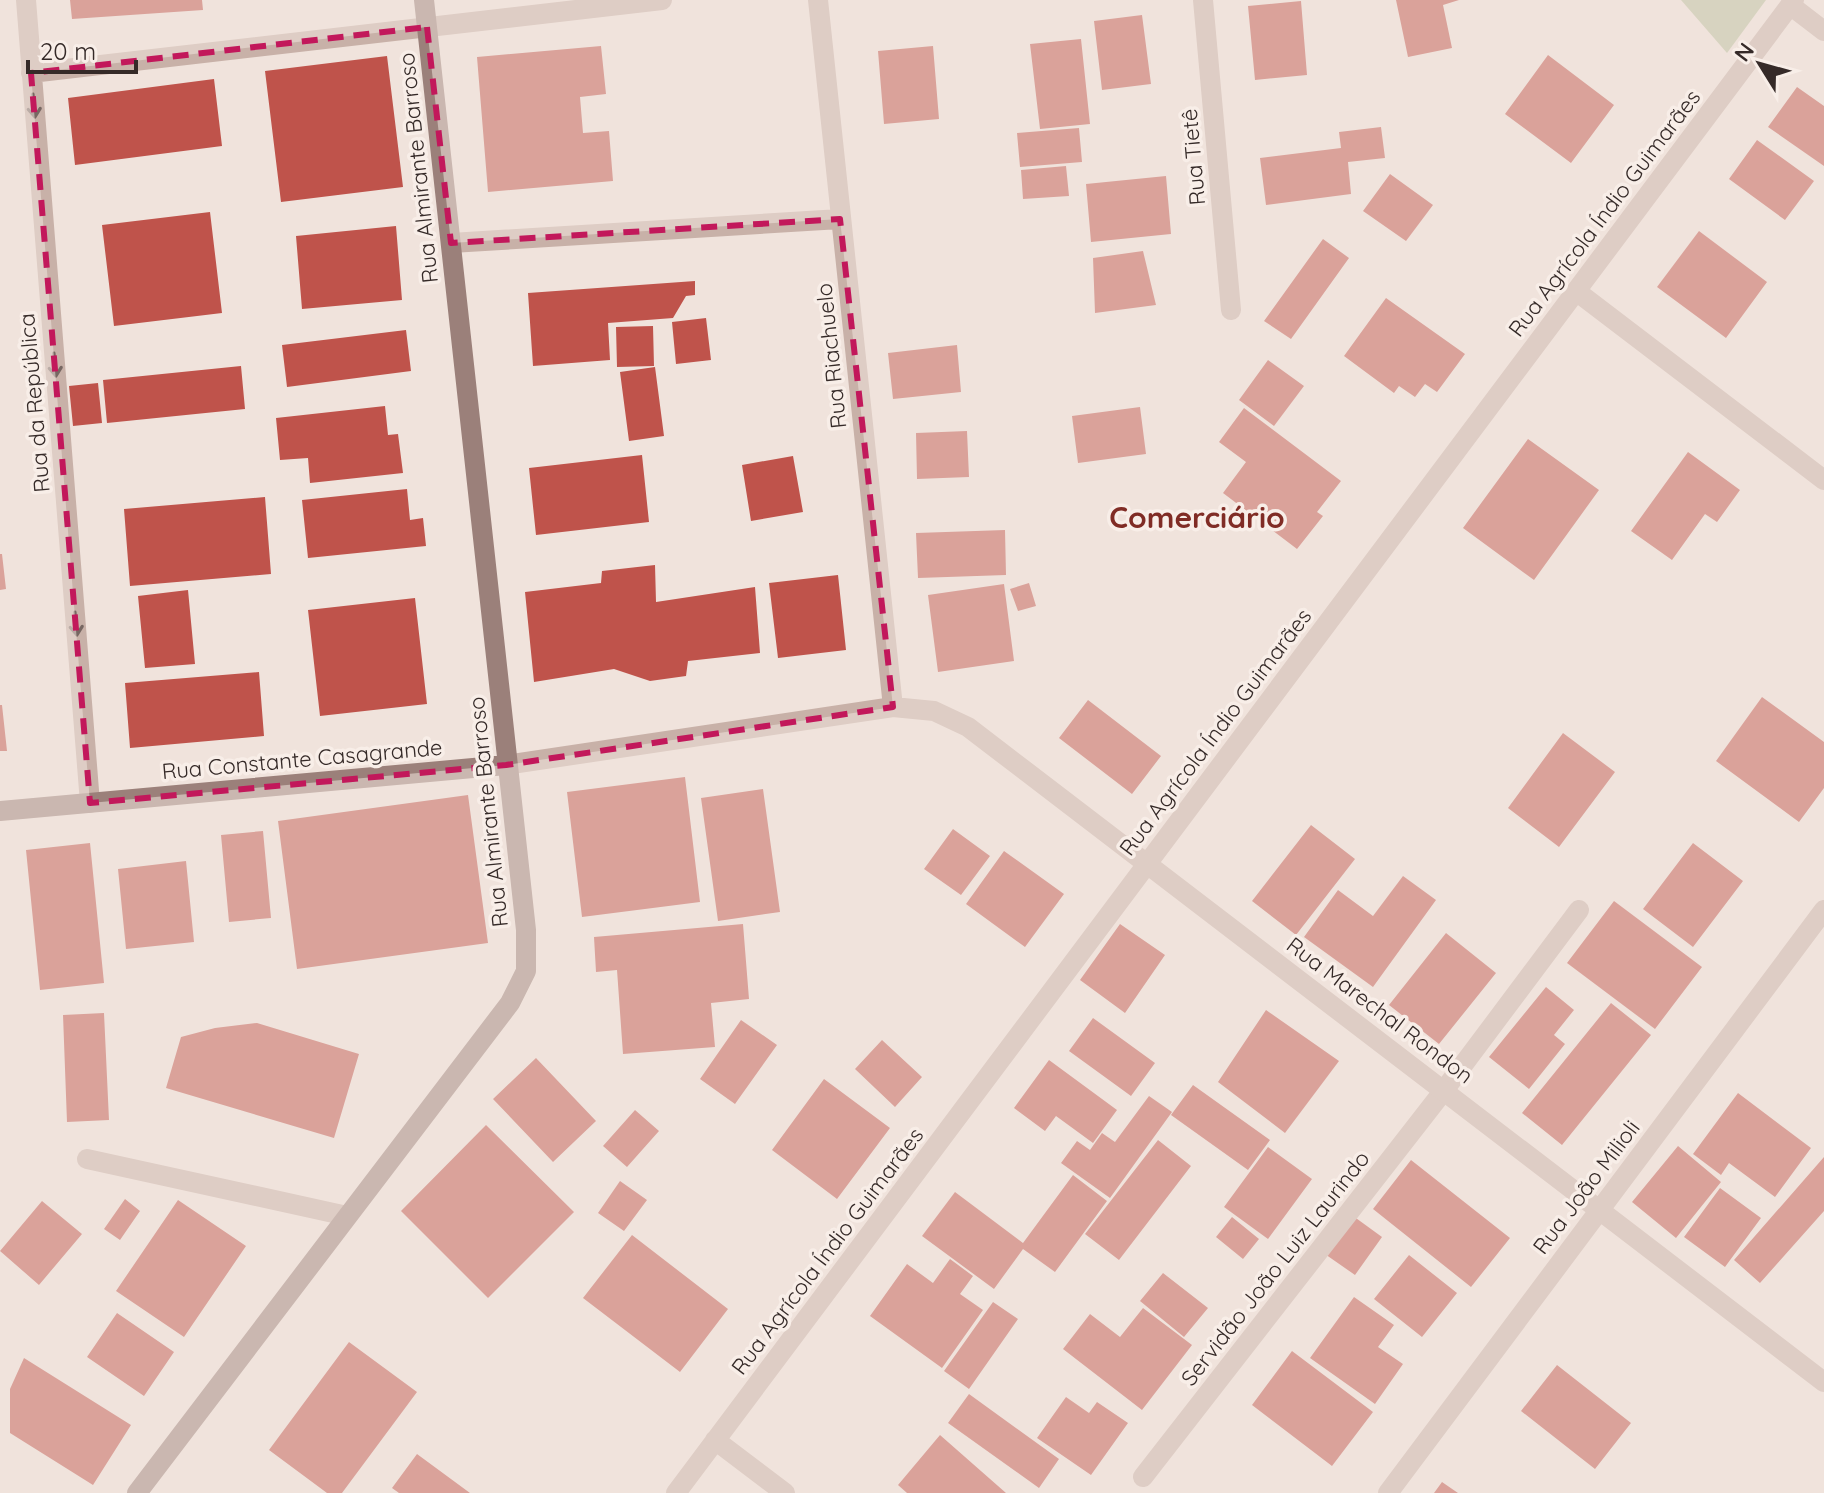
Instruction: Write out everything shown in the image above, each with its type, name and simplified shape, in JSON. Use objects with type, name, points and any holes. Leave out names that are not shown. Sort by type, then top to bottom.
[{"type":"main road","name":"Rua Almirante Barroso","points":[[137,1493],[510,1003],[526,971],[526,930],[424,0]]},
{"type":"main road","name":"Rua Constante Casagrande","points":[[0,811],[506,765]]},
{"type":"street","name":"Rua da República","points":[[26,0],[90,803]]},
{"type":"street","points":[[31,73],[662,0]]},
{"type":"street","name":"Rua Riachuelo","points":[[818,0],[893,707]]},
{"type":"street","name":"Rua Tietê","points":[[1203,0],[1231,310]]},
{"type":"street","points":[[1792,3],[1824,31]]},
{"type":"street","name":"Rua Agrícola Índio Guimarães","points":[[676,1493],[1792,3]]},
{"type":"street","points":[[451,243],[840,219]]},
{"type":"street","points":[[1576,291],[1824,480]]},
{"type":"street","name":"Rua Constante Casagrande","points":[[506,765],[893,707]]},
{"type":"street","name":"Rua Marechal Rondon","points":[[893,707],[934,711],[968,727],[1824,1382]]},
{"type":"street","name":"Servidão João Luiz Laurindo","points":[[1143,1477],[1445,1089],[1579,910]]},
{"type":"street","name":"Rua João Milioli","points":[[1388,1493],[1824,910]]},
{"type":"street","points":[[87,1159],[347,1216]]},
{"type":"street","points":[[715,1440],[785,1493]]},
{"type":"highlighted area","points":[[427,27],[451,243],[840,219],[893,707],[506,765],[90,803],[31,73]]},
{"type":"green space","points":[[1681,0],[1766,0],[1727,53]]},
{"type":"building","points":[[70,0],[202,0],[203,10],[72,19]]},
{"type":"building","points":[[1396,0],[1459,0],[1443,5],[1452,48],[1408,57]]},
{"type":"building","points":[[1301,1],[1307,75],[1255,80],[1248,6]]},
{"type":"building","points":[[1142,15],[1151,84],[1102,90],[1094,21]]},
{"type":"building","points":[[1081,39],[1090,124],[1040,129],[1030,44]]},
{"type":"building","points":[[601,46],[606,94],[580,97],[583,133],[609,131],[613,181],[488,192],[477,57]]},
{"type":"building","points":[[933,46],[939,119],[884,124],[878,51]]},
{"type":"building","points":[[1548,55],[1614,105],[1571,163],[1505,114]]},
{"type":"building","points":[[387,56],[403,187],[281,202],[265,71]]},
{"type":"building","points":[[214,79],[222,146],[75,165],[68,98]]},
{"type":"building","points":[[1797,87],[1824,106],[1824,166],[1768,127]]},
{"type":"building","points":[[1381,127],[1385,158],[1348,162],[1351,194],[1266,205],[1260,158],[1341,148],[1339,132]]},
{"type":"building","points":[[1079,128],[1082,162],[1020,167],[1017,133]]},
{"type":"building","points":[[1757,140],[1814,181],[1785,220],[1729,179]]},
{"type":"building","points":[[1066,166],[1069,196],[1023,199],[1021,170]]},
{"type":"building","points":[[1390,174],[1433,205],[1406,241],[1363,211]]},
{"type":"building","points":[[1166,176],[1171,234],[1091,242],[1086,184]]},
{"type":"building","points":[[210,212],[222,313],[114,326],[102,225]]},
{"type":"building","points":[[396,226],[402,300],[302,309],[296,236]]},
{"type":"building","points":[[1699,231],[1767,282],[1726,338],[1657,287]]},
{"type":"building","points":[[1323,239],[1349,258],[1291,339],[1264,321]]},
{"type":"building","points":[[1143,251],[1156,305],[1095,313],[1093,258]]},
{"type":"building","points":[[695,281],[695,295],[686,296],[673,318],[608,323],[610,360],[533,366],[528,293]]},
{"type":"building","points":[[1386,298],[1465,354],[1437,392],[1425,384],[1415,397],[1399,386],[1394,393],[1344,356]]},
{"type":"building","points":[[706,318],[711,360],[676,364],[672,322]]},
{"type":"building","points":[[653,326],[654,366],[617,367],[616,327]]},
{"type":"building","points":[[406,330],[411,371],[287,387],[282,345]]},
{"type":"building","points":[[957,345],[961,392],[893,399],[888,353]]},
{"type":"building","points":[[1268,360],[1304,386],[1274,426],[1239,400]]},
{"type":"building","points":[[241,366],[245,409],[107,423],[103,380]]},
{"type":"building","points":[[655,367],[664,436],[629,441],[620,372]]},
{"type":"building","points":[[98,383],[102,423],[73,426],[69,386]]},
{"type":"building","points":[[385,406],[388,435],[398,434],[403,473],[310,483],[308,458],[280,460],[276,418]]},
{"type":"building","points":[[1140,407],[1146,454],[1078,463],[1072,416]]},
{"type":"building","points":[[1244,408],[1341,481],[1317,512],[1323,516],[1297,549],[1223,493],[1246,462],[1219,442]]},
{"type":"building","points":[[967,431],[969,477],[917,479],[916,433]]},
{"type":"building","points":[[1528,439],[1599,490],[1534,580],[1463,528]]},
{"type":"building","points":[[1688,452],[1740,490],[1717,522],[1705,514],[1672,560],[1631,531]]},
{"type":"building","points":[[642,455],[649,522],[536,535],[529,468]]},
{"type":"building","points":[[793,456],[803,512],[751,521],[742,465]]},
{"type":"building","points":[[407,489],[410,520],[423,518],[426,546],[308,558],[302,500]]},
{"type":"building","points":[[265,497],[271,574],[130,586],[124,509]]},
{"type":"building","points":[[1005,530],[1006,575],[918,578],[916,533]]},
{"type":"building","points":[[0,554],[6,589],[0,590]]},
{"type":"building","points":[[655,565],[656,602],[755,587],[760,653],[688,661],[686,676],[650,681],[614,669],[534,682],[525,592],[601,583],[602,571]]},
{"type":"building","points":[[838,575],[846,650],[778,658],[769,583]]},
{"type":"building","points":[[1029,583],[1036,606],[1018,611],[1010,589]]},
{"type":"building","points":[[1004,584],[1014,661],[938,672],[928,595]]},
{"type":"building","points":[[188,590],[195,664],[145,668],[138,596]]},
{"type":"building","points":[[415,598],[427,704],[320,716],[308,610]]},
{"type":"building","points":[[259,672],[264,736],[130,748],[125,683]]},
{"type":"building","points":[[1762,697],[1824,742],[1824,788],[1799,822],[1716,761]]},
{"type":"building","points":[[1088,700],[1161,756],[1132,794],[1059,738]]},
{"type":"building","points":[[2,705],[7,751],[0,751]]},
{"type":"building","points":[[1563,733],[1615,772],[1559,847],[1508,808]]},
{"type":"building","points":[[685,777],[700,902],[582,917],[567,792]]},
{"type":"building","points":[[763,789],[780,912],[718,921],[701,798]]},
{"type":"building","points":[[468,795],[488,943],[297,969],[278,821]]},
{"type":"building","points":[[1311,825],[1355,859],[1296,935],[1252,901]]},
{"type":"building","points":[[953,829],[990,856],[961,895],[924,869]]},
{"type":"building","points":[[263,831],[271,918],[229,922],[221,835]]},
{"type":"building","points":[[90,843],[104,983],[40,990],[26,850]]},
{"type":"building","points":[[1693,843],[1743,881],[1693,947],[1643,909]]},
{"type":"building","points":[[1004,851],[1064,894],[1025,947],[966,904]]},
{"type":"building","points":[[186,861],[194,942],[126,949],[118,869]]},
{"type":"building","points":[[1403,876],[1436,900],[1373,987],[1304,937],[1338,890],[1373,916]]},
{"type":"building","points":[[1614,901],[1702,967],[1655,1029],[1567,963]]},
{"type":"building","points":[[743,924],[749,999],[711,1003],[715,1047],[623,1054],[617,970],[596,972],[594,937]]},
{"type":"building","points":[[1120,924],[1165,955],[1125,1013],[1080,980]]},
{"type":"building","points":[[1446,933],[1496,973],[1439,1044],[1389,1005]]},
{"type":"building","points":[[1546,987],[1574,1010],[1554,1035],[1565,1044],[1529,1089],[1489,1057]]},
{"type":"building","points":[[1611,1003],[1651,1035],[1562,1145],[1522,1113]]},
{"type":"building","points":[[1266,1010],[1339,1061],[1285,1133],[1218,1082]]},
{"type":"building","points":[[104,1013],[109,1120],[67,1122],[63,1015]]},
{"type":"building","points":[[1093,1018],[1155,1063],[1131,1096],[1069,1051]]},
{"type":"building","points":[[741,1020],[777,1045],[735,1104],[700,1079]]},
{"type":"building","points":[[257,1023],[359,1054],[334,1138],[166,1088],[181,1037],[215,1028]]},
{"type":"building","points":[[882,1040],[922,1077],[895,1107],[855,1069]]},
{"type":"building","points":[[536,1058],[596,1121],[553,1162],[493,1099]]},
{"type":"building","points":[[1049,1060],[1117,1110],[1093,1143],[1056,1116],[1045,1131],[1014,1108]]},
{"type":"building","points":[[824,1079],[890,1128],[837,1199],[772,1150]]},
{"type":"building","points":[[1193,1085],[1270,1140],[1248,1170],[1171,1115]]},
{"type":"building","points":[[1738,1093],[1811,1148],[1775,1197],[1729,1163],[1721,1175],[1693,1154]]},
{"type":"building","points":[[1149,1096],[1172,1112],[1110,1198],[1061,1163],[1077,1141],[1090,1150],[1102,1133],[1115,1142]]},
{"type":"building","points":[[635,1110],[659,1131],[627,1167],[603,1146]]},
{"type":"building","points":[[486,1125],[574,1212],[488,1298],[401,1211]]},
{"type":"building","points":[[1158,1140],[1191,1166],[1119,1260],[1085,1234]]},
{"type":"building","points":[[1678,1146],[1721,1182],[1676,1238],[1632,1202]]},
{"type":"building","points":[[1268,1147],[1312,1179],[1268,1239],[1224,1207]]},
{"type":"building","points":[[1824,1157],[1824,1211],[1760,1283],[1734,1260]]},
{"type":"building","points":[[1411,1160],[1510,1238],[1471,1287],[1373,1209]]},
{"type":"building","points":[[1073,1175],[1107,1201],[1055,1272],[1023,1249],[994,1289],[922,1236],[955,1192],[1023,1243]]},
{"type":"building","points":[[620,1181],[647,1200],[624,1231],[598,1213]]},
{"type":"building","points":[[1720,1188],[1761,1218],[1725,1267],[1684,1237]]},
{"type":"building","points":[[125,1199],[140,1211],[120,1240],[104,1229]]},
{"type":"building","points":[[178,1200],[246,1246],[184,1337],[116,1291]]},
{"type":"building","points":[[42,1201],[82,1234],[39,1285],[0,1251]]},
{"type":"building","points":[[1349,1213],[1382,1237],[1355,1275],[1322,1252]]},
{"type":"building","points":[[1232,1217],[1259,1239],[1243,1259],[1216,1237]]},
{"type":"building","points":[[632,1235],[728,1309],[680,1372],[583,1298]]},
{"type":"building","points":[[1409,1255],[1457,1293],[1422,1337],[1374,1299]]},
{"type":"building","points":[[950,1259],[973,1276],[960,1294],[983,1310],[942,1368],[870,1316],[907,1264],[933,1283]]},
{"type":"building","points":[[1163,1273],[1208,1308],[1184,1337],[1140,1301]]},
{"type":"building","points":[[1354,1297],[1394,1325],[1378,1347],[1403,1364],[1375,1404],[1310,1358]]},
{"type":"building","points":[[993,1302],[1018,1319],[969,1389],[944,1371]]},
{"type":"building","points":[[1143,1308],[1192,1345],[1142,1410],[1063,1349],[1090,1314],[1120,1337]]},
{"type":"building","points":[[117,1313],[174,1352],[144,1396],[87,1357]]},
{"type":"building","points":[[349,1342],[417,1392],[342,1493],[327,1493],[269,1450]]},
{"type":"building","points":[[1292,1351],[1373,1412],[1332,1466],[1252,1405]]},
{"type":"building","points":[[24,1358],[131,1425],[93,1485],[10,1433],[10,1389]]},
{"type":"building","points":[[1557,1365],[1631,1423],[1595,1469],[1521,1411]]},
{"type":"building","points":[[969,1394],[1059,1459],[1039,1488],[948,1423]]},
{"type":"building","points":[[1066,1397],[1089,1413],[1097,1402],[1128,1423],[1091,1475],[1037,1438]]},
{"type":"building","points":[[940,1435],[1006,1493],[907,1493],[898,1485]]},
{"type":"building","points":[[417,1454],[470,1493],[399,1493],[392,1488]]},
{"type":"building","points":[[1442,1482],[1458,1493],[1434,1493]]},
{"type":"district","name":"Comerciário","points":[[1197,518]]}]
